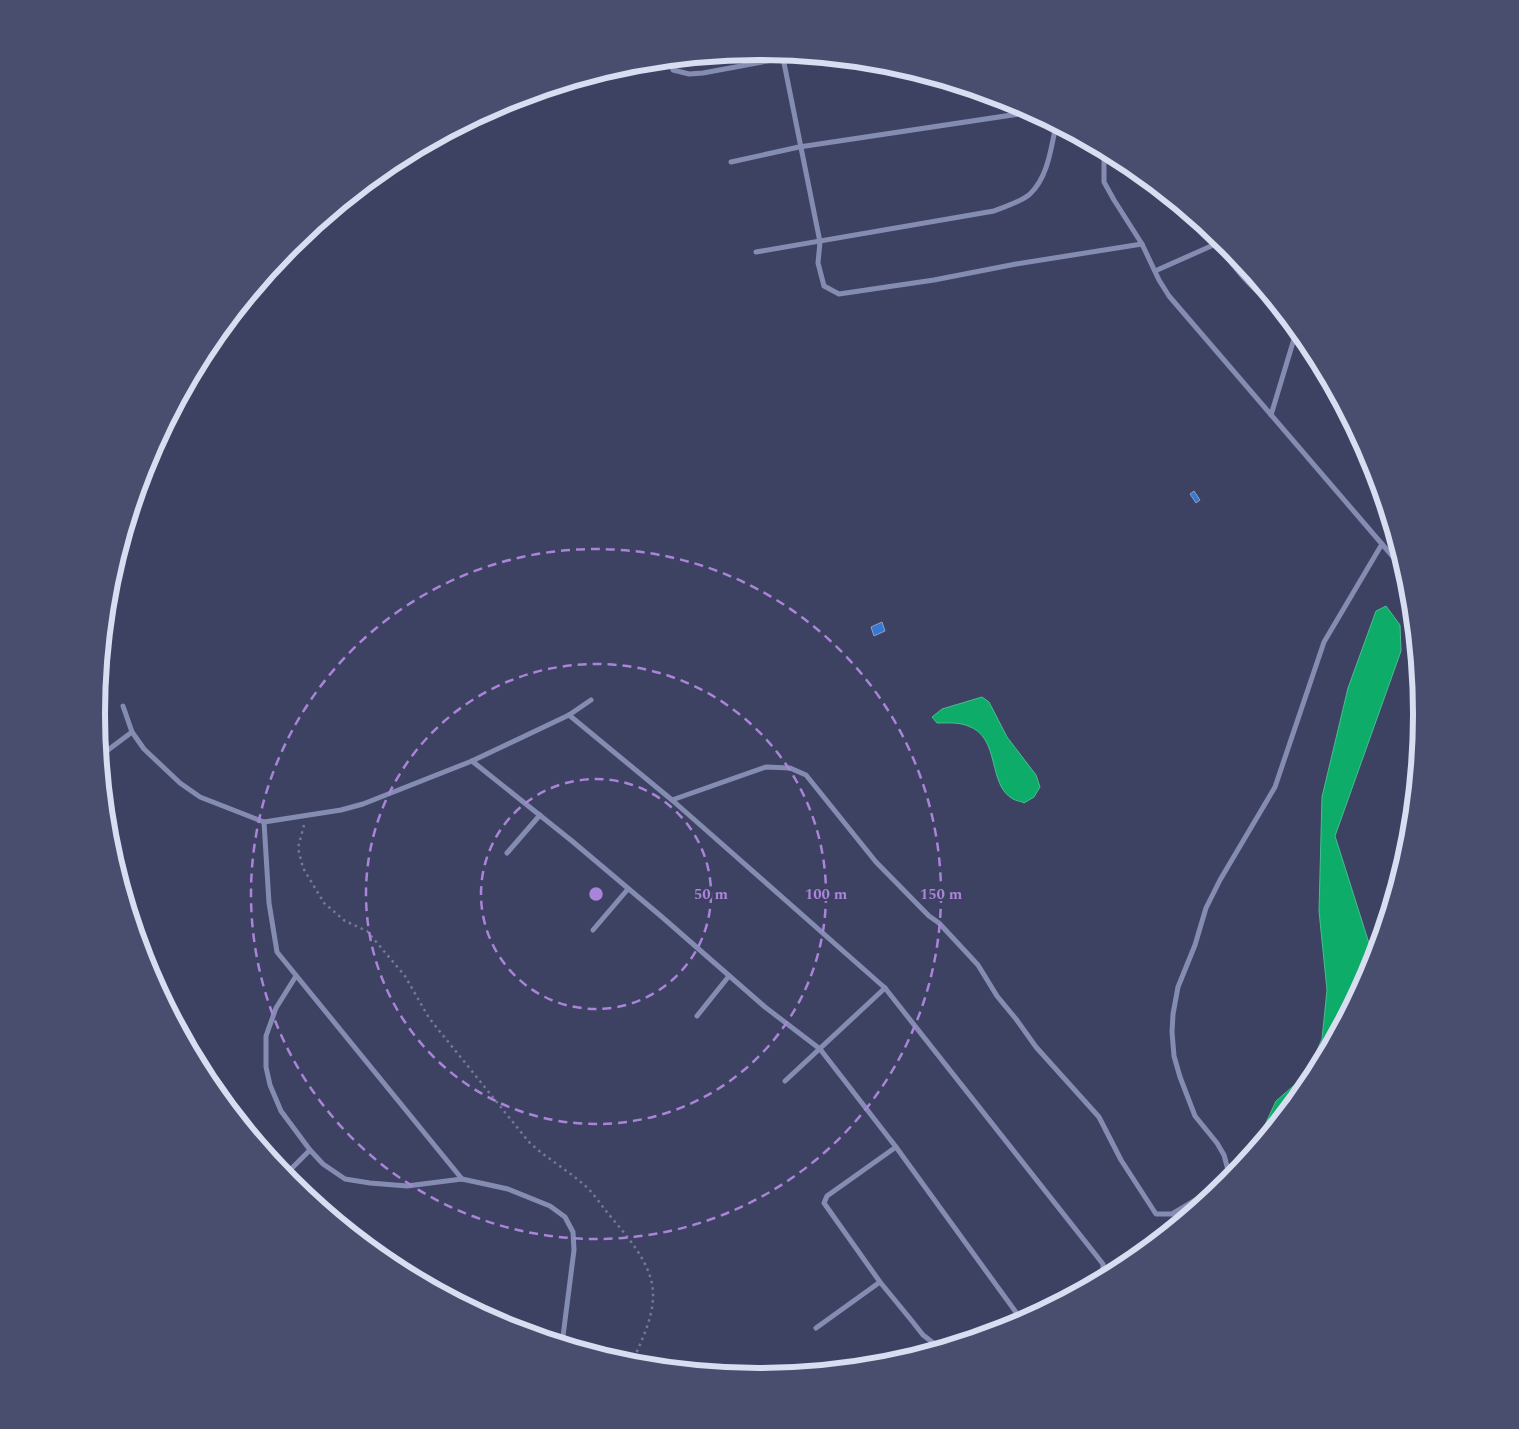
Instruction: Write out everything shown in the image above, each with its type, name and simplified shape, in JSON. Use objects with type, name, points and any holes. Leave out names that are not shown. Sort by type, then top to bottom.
[{"type":"street","points":[[672,66],[674,70],[689,74],[761,60]]},
{"type":"street","points":[[783,61],[799,147],[820,242],[818,263],[824,286],[840,294],[934,280],[1016,264],[1142,244]]},
{"type":"street","points":[[731,162],[799,147],[1019,114]]},
{"type":"street","points":[[756,252],[994,211],[1029,196],[1046,168],[1055,130]]},
{"type":"street","points":[[1104,158],[1104,182],[1142,244],[1169,296],[1395,559]]},
{"type":"street","points":[[1155,271],[1214,245]]},
{"type":"street","points":[[1230,260],[1253,288],[1262,295]]},
{"type":"street","points":[[1271,415],[1294,338]]},
{"type":"street","points":[[1228,1171],[1224,1155],[1217,1143],[1194,1116],[1174,1056],[1173,1014],[1178,987],[1195,945],[1206,908],[1220,880],[1275,787],[1324,642],[1382,544]]},
{"type":"street","points":[[123,706],[132,732],[144,749],[180,783],[200,797],[264,822],[341,810],[363,804],[472,761],[569,715],[591,700]]},
{"type":"street","points":[[569,715],[672,800],[885,988],[1103,1264],[1103,1271]]},
{"type":"street","points":[[106,752],[132,732]]},
{"type":"street","points":[[472,761],[628,888],[765,1007],[820,1049],[896,1147],[1018,1315]]},
{"type":"street","points":[[672,800],[766,767],[790,768],[806,775],[876,862],[929,916],[939,923],[978,965],[997,996],[1036,1047],[1099,1117],[1121,1160],[1156,1214],[1172,1214],[1200,1198]]},
{"type":"street","points":[[507,853],[540,815]]},
{"type":"street","points":[[264,822],[269,903],[277,952],[462,1179]]},
{"type":"street","points":[[593,930],[628,888]]},
{"type":"street","points":[[296,976],[276,1008],[266,1036],[266,1066],[270,1085],[281,1111],[323,1164],[345,1179],[407,1186],[462,1179],[508,1189],[550,1206],[565,1217],[573,1232],[574,1250],[563,1338]]},
{"type":"street","points":[[697,1016],[729,976]]},
{"type":"street","points":[[785,1081],[885,988]]},
{"type":"street","points":[[896,1147],[827,1196],[825,1200],[826,1207],[880,1282],[923,1335],[936,1345]]},
{"type":"street","points":[[290,1170],[310,1150]]},
{"type":"street","points":[[816,1328],[880,1282]]},
{"type":"path","points":[[308,814],[298,848],[303,868],[324,904],[345,921],[367,931],[405,976],[429,1018],[529,1142],[541,1154],[585,1185],[634,1244],[651,1281],[654,1299],[647,1327],[635,1356]]},
{"type":"shaded area","points":[[1386,606],[1400,625],[1401,651],[1335,836],[1370,948],[1347,1004],[1306,1074],[1322,1039],[1327,990],[1319,911],[1322,797],[1348,688],[1376,611]]},
{"type":"shaded area","points":[[982,697],[989,702],[1007,737],[1036,775],[1040,787],[1034,797],[1024,803],[1013,799],[1005,792],[996,773],[990,750],[978,732],[961,724],[937,723],[932,717],[942,709]]},
{"type":"shaded area","points":[[1306,1075],[1265,1130],[1264,1127],[1276,1101]]},
{"type":"building","points":[[1194,491],[1200,500],[1196,503],[1190,494]]},
{"type":"building","points":[[882,622],[885,631],[874,636],[871,627]]}]
